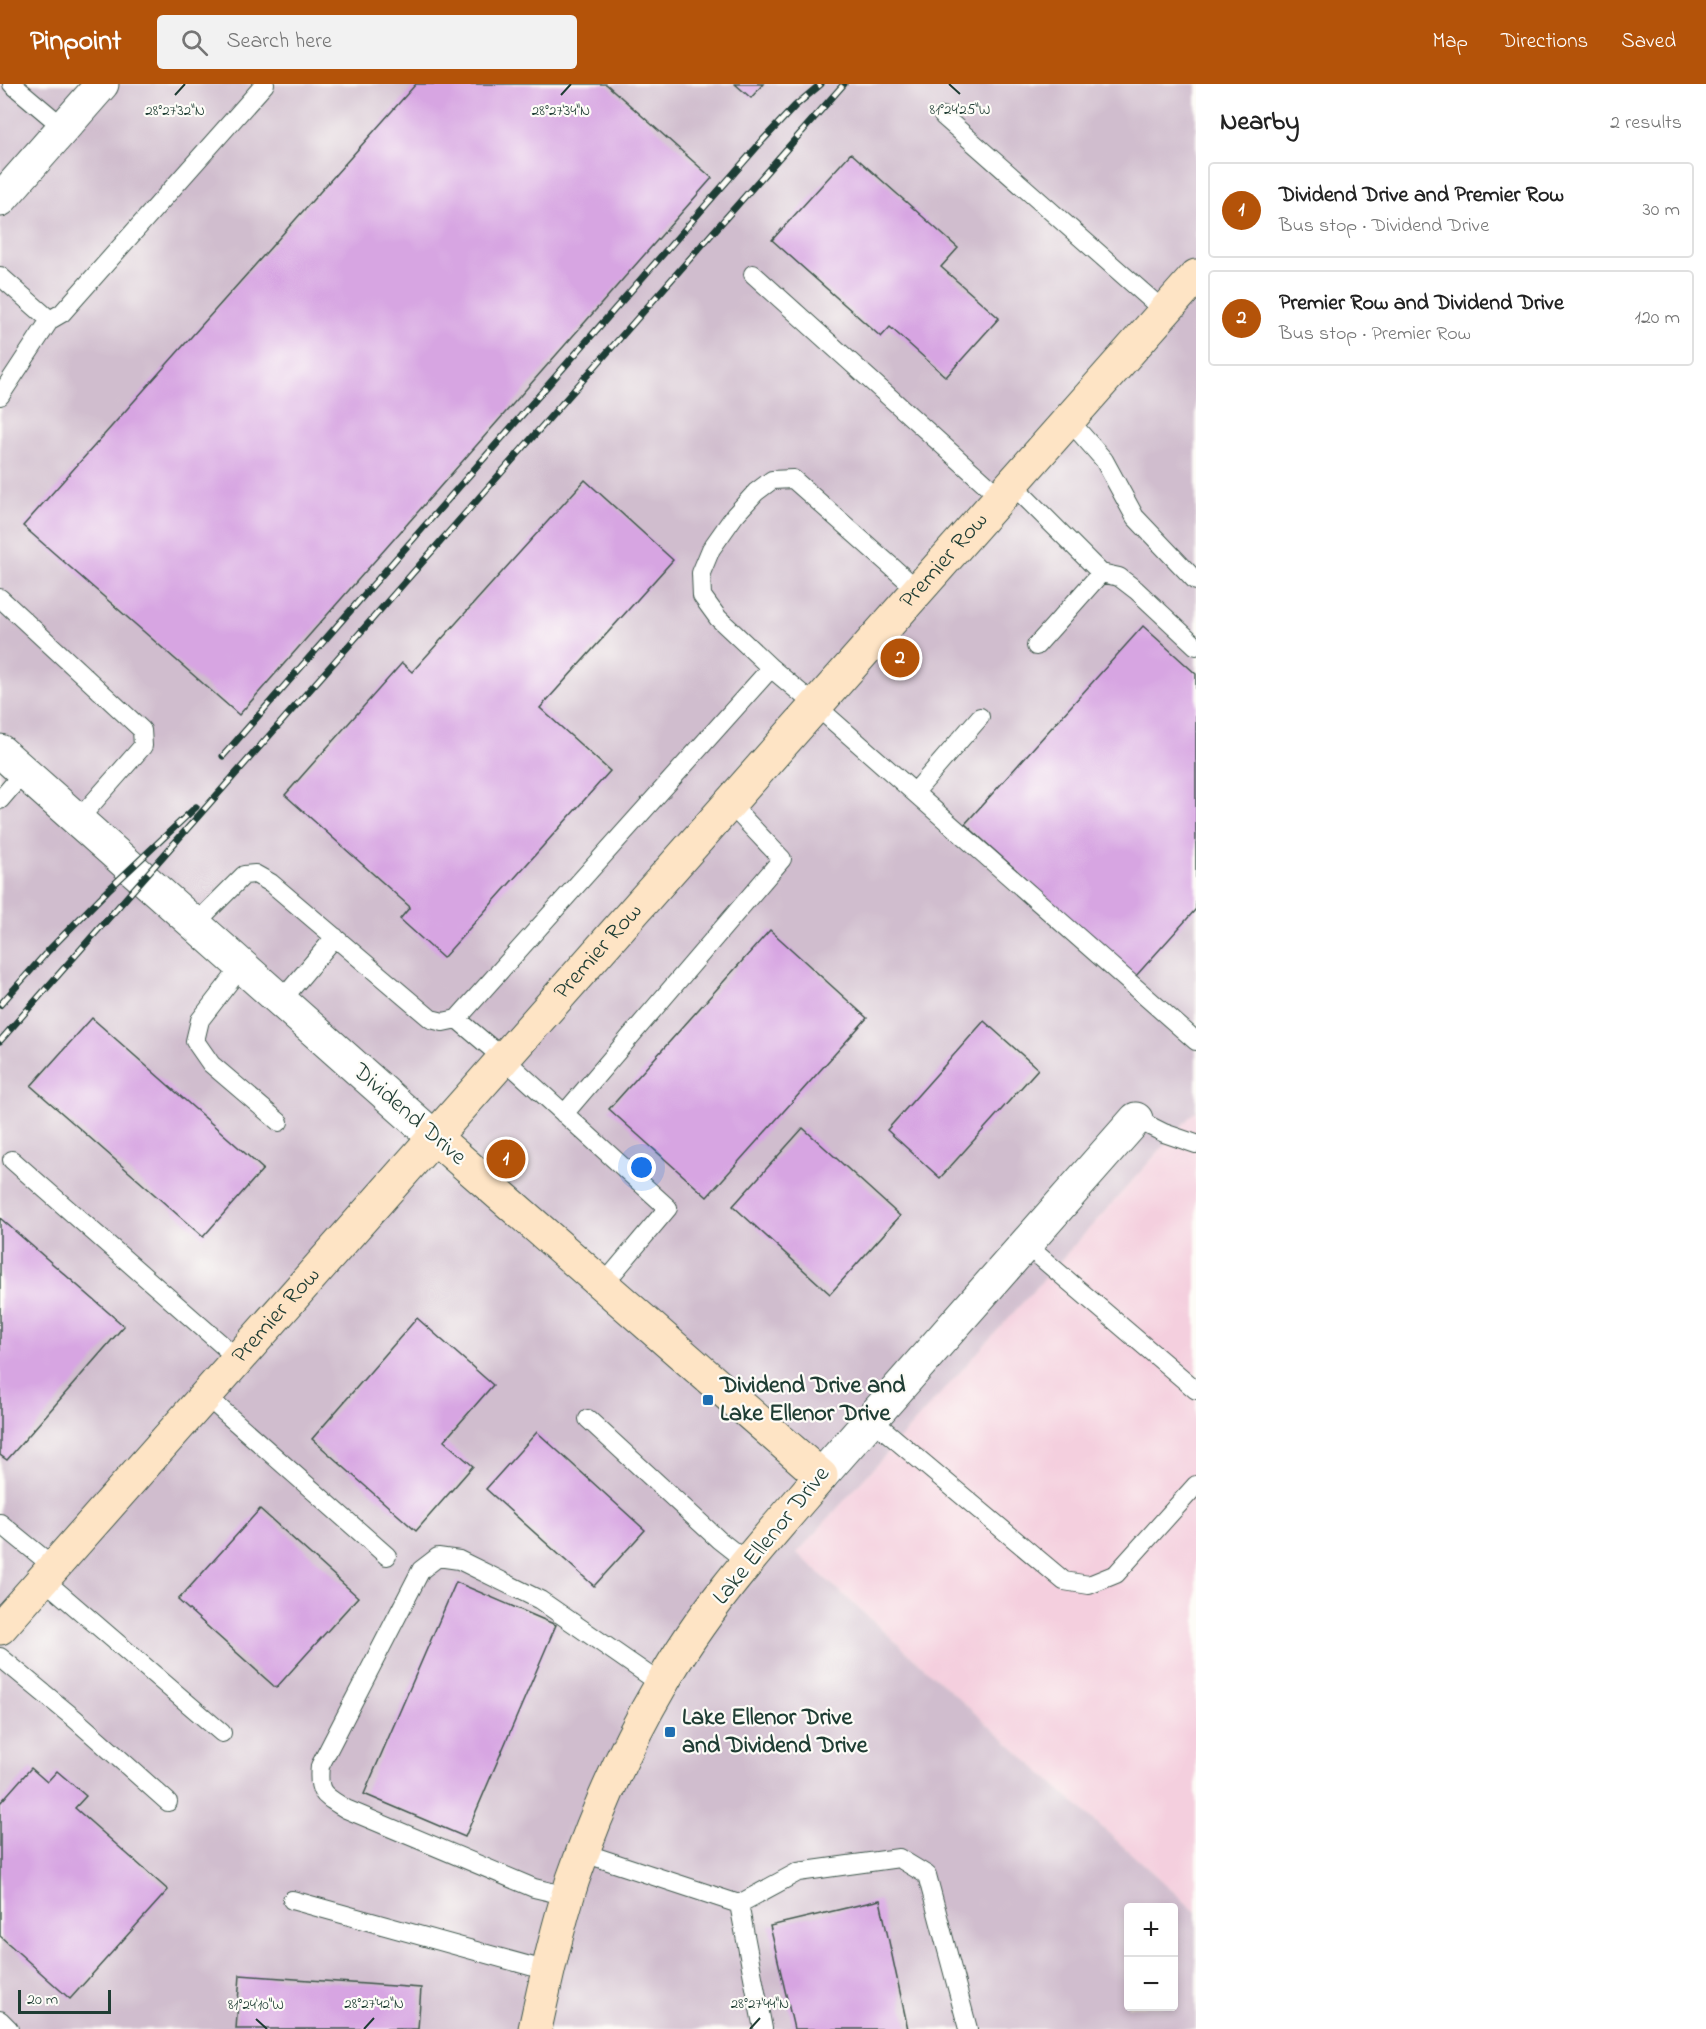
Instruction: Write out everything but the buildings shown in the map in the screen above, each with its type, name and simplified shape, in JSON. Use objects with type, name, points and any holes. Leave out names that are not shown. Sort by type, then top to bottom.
[{"type":"street","points":[[0,200],[102,84]]},
{"type":"street","name":"Premier Row","points":[[0,1628],[1196,276]]},
{"type":"street","name":"Dividend Drive","points":[[12,762],[241,967],[821,1476]]},
{"type":"street","name":"Lake Ellenor Drive","points":[[535,2029],[568,1896],[599,1812],[661,1684],[701,1624],[747,1562],[1137,1119]]},
{"type":"lane","points":[[12,84],[64,128]]},
{"type":"lane","points":[[0,396],[50,320],[62,313],[265,84]]},
{"type":"lane","points":[[944,116],[1164,311]]},
{"type":"lane","points":[[753,274],[1101,573],[1119,577],[1136,590],[1196,646]]},
{"type":"lane","points":[[0,276],[50,320]]},
{"type":"lane","points":[[1068,419],[1104,460],[1135,517],[1196,581]]},
{"type":"lane","points":[[918,590],[793,479],[772,480],[756,492],[735,515],[711,549],[701,573],[702,596],[718,618],[771,668],[1196,1041]]},
{"type":"lane","points":[[1036,646],[1101,573]]},
{"type":"lane","points":[[0,598],[142,730],[143,746],[77,821]]},
{"type":"lane","points":[[194,925],[244,875],[255,874],[271,883],[431,1019],[443,1022],[457,1019],[771,668]]},
{"type":"lane","points":[[915,792],[980,717]]},
{"type":"lane","points":[[0,800],[12,762]]},
{"type":"lane","points":[[564,1114],[782,859],[729,803]]},
{"type":"lane","points":[[281,1001],[335,937]]},
{"type":"lane","points":[[241,967],[200,1020],[195,1041],[212,1064],[279,1122]]},
{"type":"lane","points":[[457,1019],[668,1208],[603,1285]]},
{"type":"lane","points":[[1137,1119],[1196,1144]]},
{"type":"lane","points":[[12,1160],[237,1359]]},
{"type":"lane","points":[[1025,1244],[1196,1390]]},
{"type":"lane","points":[[205,1395],[387,1556]]},
{"type":"lane","points":[[588,1419],[719,1540],[747,1562]]},
{"type":"lane","points":[[871,1419],[1064,1581],[1089,1585],[1116,1574],[1196,1485]]},
{"type":"lane","points":[[0,1523],[48,1573],[222,1733]]},
{"type":"lane","points":[[568,1896],[534,1888],[346,1809],[326,1796],[318,1784],[320,1766],[421,1569],[438,1557],[459,1560],[540,1600],[661,1684]]},
{"type":"lane","points":[[0,1657],[75,1719],[168,1802]]},
{"type":"lane","points":[[584,1853],[739,1904],[798,1872],[899,1858],[927,1875],[968,2029]]},
{"type":"lane","points":[[292,1900],[548,1971]]},
{"type":"lane","points":[[739,1904],[763,2029]]},
{"type":"lane","points":[[0,2020],[9,2029]]},
{"type":"shaded area","points":[[0,84],[1196,84],[1196,1110],[797,1553],[1196,1912],[1196,2029],[0,2029]]},
{"type":"shaded area","points":[[1196,1110],[1196,1912],[797,1553]]},
{"type":"railway","points":[[223,756],[763,140],[795,106],[821,84]]},
{"type":"railway","points":[[0,1041],[844,84]]},
{"type":"railway","points":[[0,1005],[48,951],[108,890],[196,807]]},
{"type":"place","name":"Premier Row and Dividend Drive","points":[[900,658]]},
{"type":"place","name":"Dividend Drive and Premier Row","points":[[506,1159]]},
{"type":"place","name":"Dividend Drive and Lake Ellenor Drive","points":[[708,1400]]},
{"type":"place","name":"Lake Ellenor Drive and Dividend Drive","points":[[670,1732]]}]
